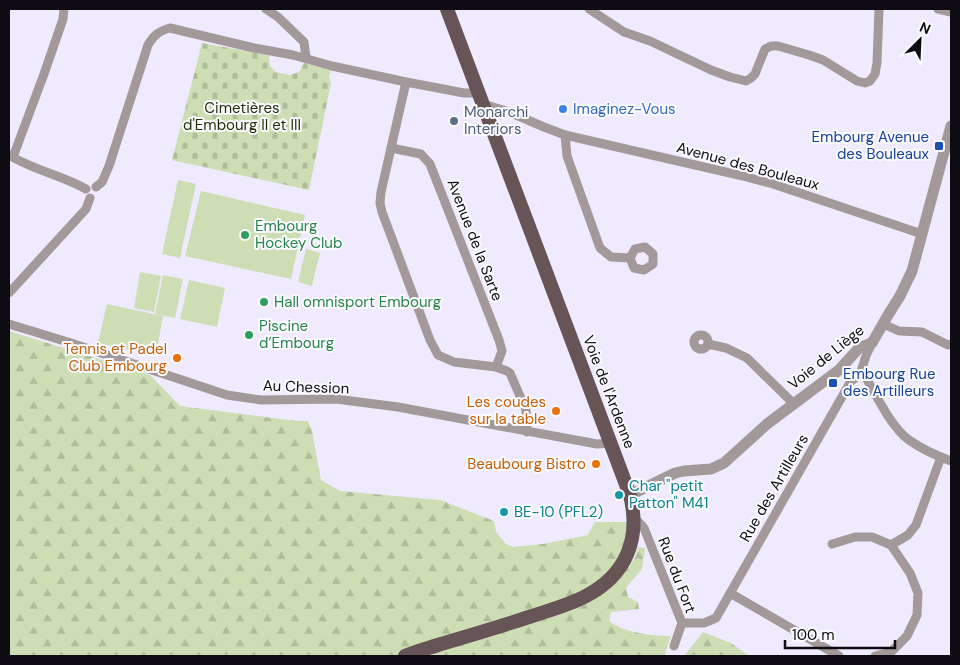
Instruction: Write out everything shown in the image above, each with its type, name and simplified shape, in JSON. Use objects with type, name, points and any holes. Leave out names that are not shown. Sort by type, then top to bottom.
[{"type":"main road","name":"Voie de l'Ardenne","points":[[405,656],[557,608],[585,596],[607,582],[623,564],[632,545],[634,517],[630,495],[611,443],[447,9]]},
{"type":"street","points":[[64,9],[63,19],[44,74],[11,156],[86,189]]},
{"type":"street","points":[[266,9],[278,17],[304,42],[306,58]]},
{"type":"street","points":[[589,9],[624,32],[650,41],[711,70],[746,81],[755,74],[765,49],[770,46],[778,46],[823,60],[857,81],[865,83],[870,81],[875,74],[880,9]]},
{"type":"street","points":[[938,9],[951,12]]},
{"type":"street","name":"Avenue des Bouleaux","points":[[96,187],[102,182],[109,166],[148,45],[160,31],[170,28],[306,58],[332,66],[464,92],[564,135],[743,176],[782,187],[922,234]]},
{"type":"street","points":[[406,82],[381,192],[380,203],[382,212],[430,340],[438,355],[454,362],[496,367],[510,373],[526,410],[527,432]]},
{"type":"street","name":"Voie de Liège","points":[[630,495],[675,473],[711,469],[720,466],[767,424],[839,370],[859,348],[872,343],[910,276],[951,126]]},
{"type":"street","points":[[564,135],[567,156],[600,248],[611,257],[630,258]]},
{"type":"street","name":"Avenue de la Sarte","points":[[391,148],[421,154],[430,164],[499,340],[502,351],[496,367]]},
{"type":"street","points":[[86,189],[91,185],[96,187],[98,191],[94,198],[90,198]]},
{"type":"street","points":[[86,189],[86,195],[90,198]]},
{"type":"street","points":[[9,294],[86,209],[90,198]]},
{"type":"street","name":"Au Chession","points":[[9,324],[226,395],[262,400],[336,400],[398,407],[597,444],[611,443]]},
{"type":"street","points":[[884,324],[898,332],[922,332],[948,345],[951,344]]},
{"type":"street","name":"Rue des Artilleurs","points":[[682,623],[704,623],[716,618],[851,381],[859,376],[872,343]]},
{"type":"street","points":[[708,344],[726,348],[747,358],[794,404]]},
{"type":"street","points":[[863,368],[865,376],[892,422],[908,439],[951,461]]},
{"type":"street","points":[[892,546],[908,535],[916,525],[941,457]]},
{"type":"street","name":"Rue du Fort","points":[[634,517],[644,528],[682,623],[674,646]]},
{"type":"street","points":[[832,544],[854,536],[872,537],[892,546],[910,573],[918,593],[917,615],[908,636],[891,652],[875,656]]},
{"type":"street","points":[[730,593],[839,656]]},
{"type":"green space","name":"Cimetières d'Embourg II et III","points":[[202,43],[269,55],[270,66],[276,72],[290,75],[299,72],[304,63],[331,70],[329,77],[331,83],[309,190],[172,160]]},
{"type":"green space","points":[[178,180],[196,184],[180,258],[162,254]]},
{"type":"green space","name":"Embourg Hockey Club","points":[[201,191],[305,215],[291,279],[185,256]]},
{"type":"green space","points":[[306,249],[320,253],[312,286],[298,282]]},
{"type":"green space","points":[[140,272],[161,276],[154,312],[134,308]]},
{"type":"green space","points":[[163,275],[183,279],[175,318],[155,314]]},
{"type":"green space","points":[[189,280],[225,288],[217,327],[180,319]]},
{"type":"green space","points":[[107,304],[163,316],[156,355],[98,343]]},
{"type":"green space","points":[[9,331],[150,375],[180,406],[308,421],[312,431],[321,480],[340,491],[440,500],[494,521],[496,532],[506,544],[513,547],[543,544],[588,535],[595,522],[627,522],[624,544],[616,561],[629,567],[638,547],[645,548],[642,569],[626,588],[628,597],[638,602],[639,609],[611,612],[609,621],[630,631],[671,636],[664,656],[9,656]]},
{"type":"green space","points":[[703,632],[731,643],[749,656],[684,656]]},
{"type":"place","name":"Imaginez-Vous","points":[[563,109]]},
{"type":"place","name":"Monarchi Interiors","points":[[454,121]]},
{"type":"place","name":"Embourg Avenue des Bouleaux","points":[[939,146]]},
{"type":"place","name":"Embourg Hockey Club","points":[[245,235]]},
{"type":"place","name":"Hall omnisport Embourg","points":[[264,302]]},
{"type":"place","name":"Piscine d’Embourg","points":[[249,335]]},
{"type":"place","name":"Tennis et Padel Club Embourg","points":[[177,358]]},
{"type":"place","name":"Embourg Rue des Artilleurs","points":[[833,383]]},
{"type":"place","name":"Les coudes sur la table","points":[[556,411]]},
{"type":"place","name":"Beaubourg Bistro","points":[[596,464]]},
{"type":"place","name":"Char \"petit Patton\" M41","points":[[619,495]]},
{"type":"place","name":"BE-10 (PFL2)","points":[[504,512]]}]
